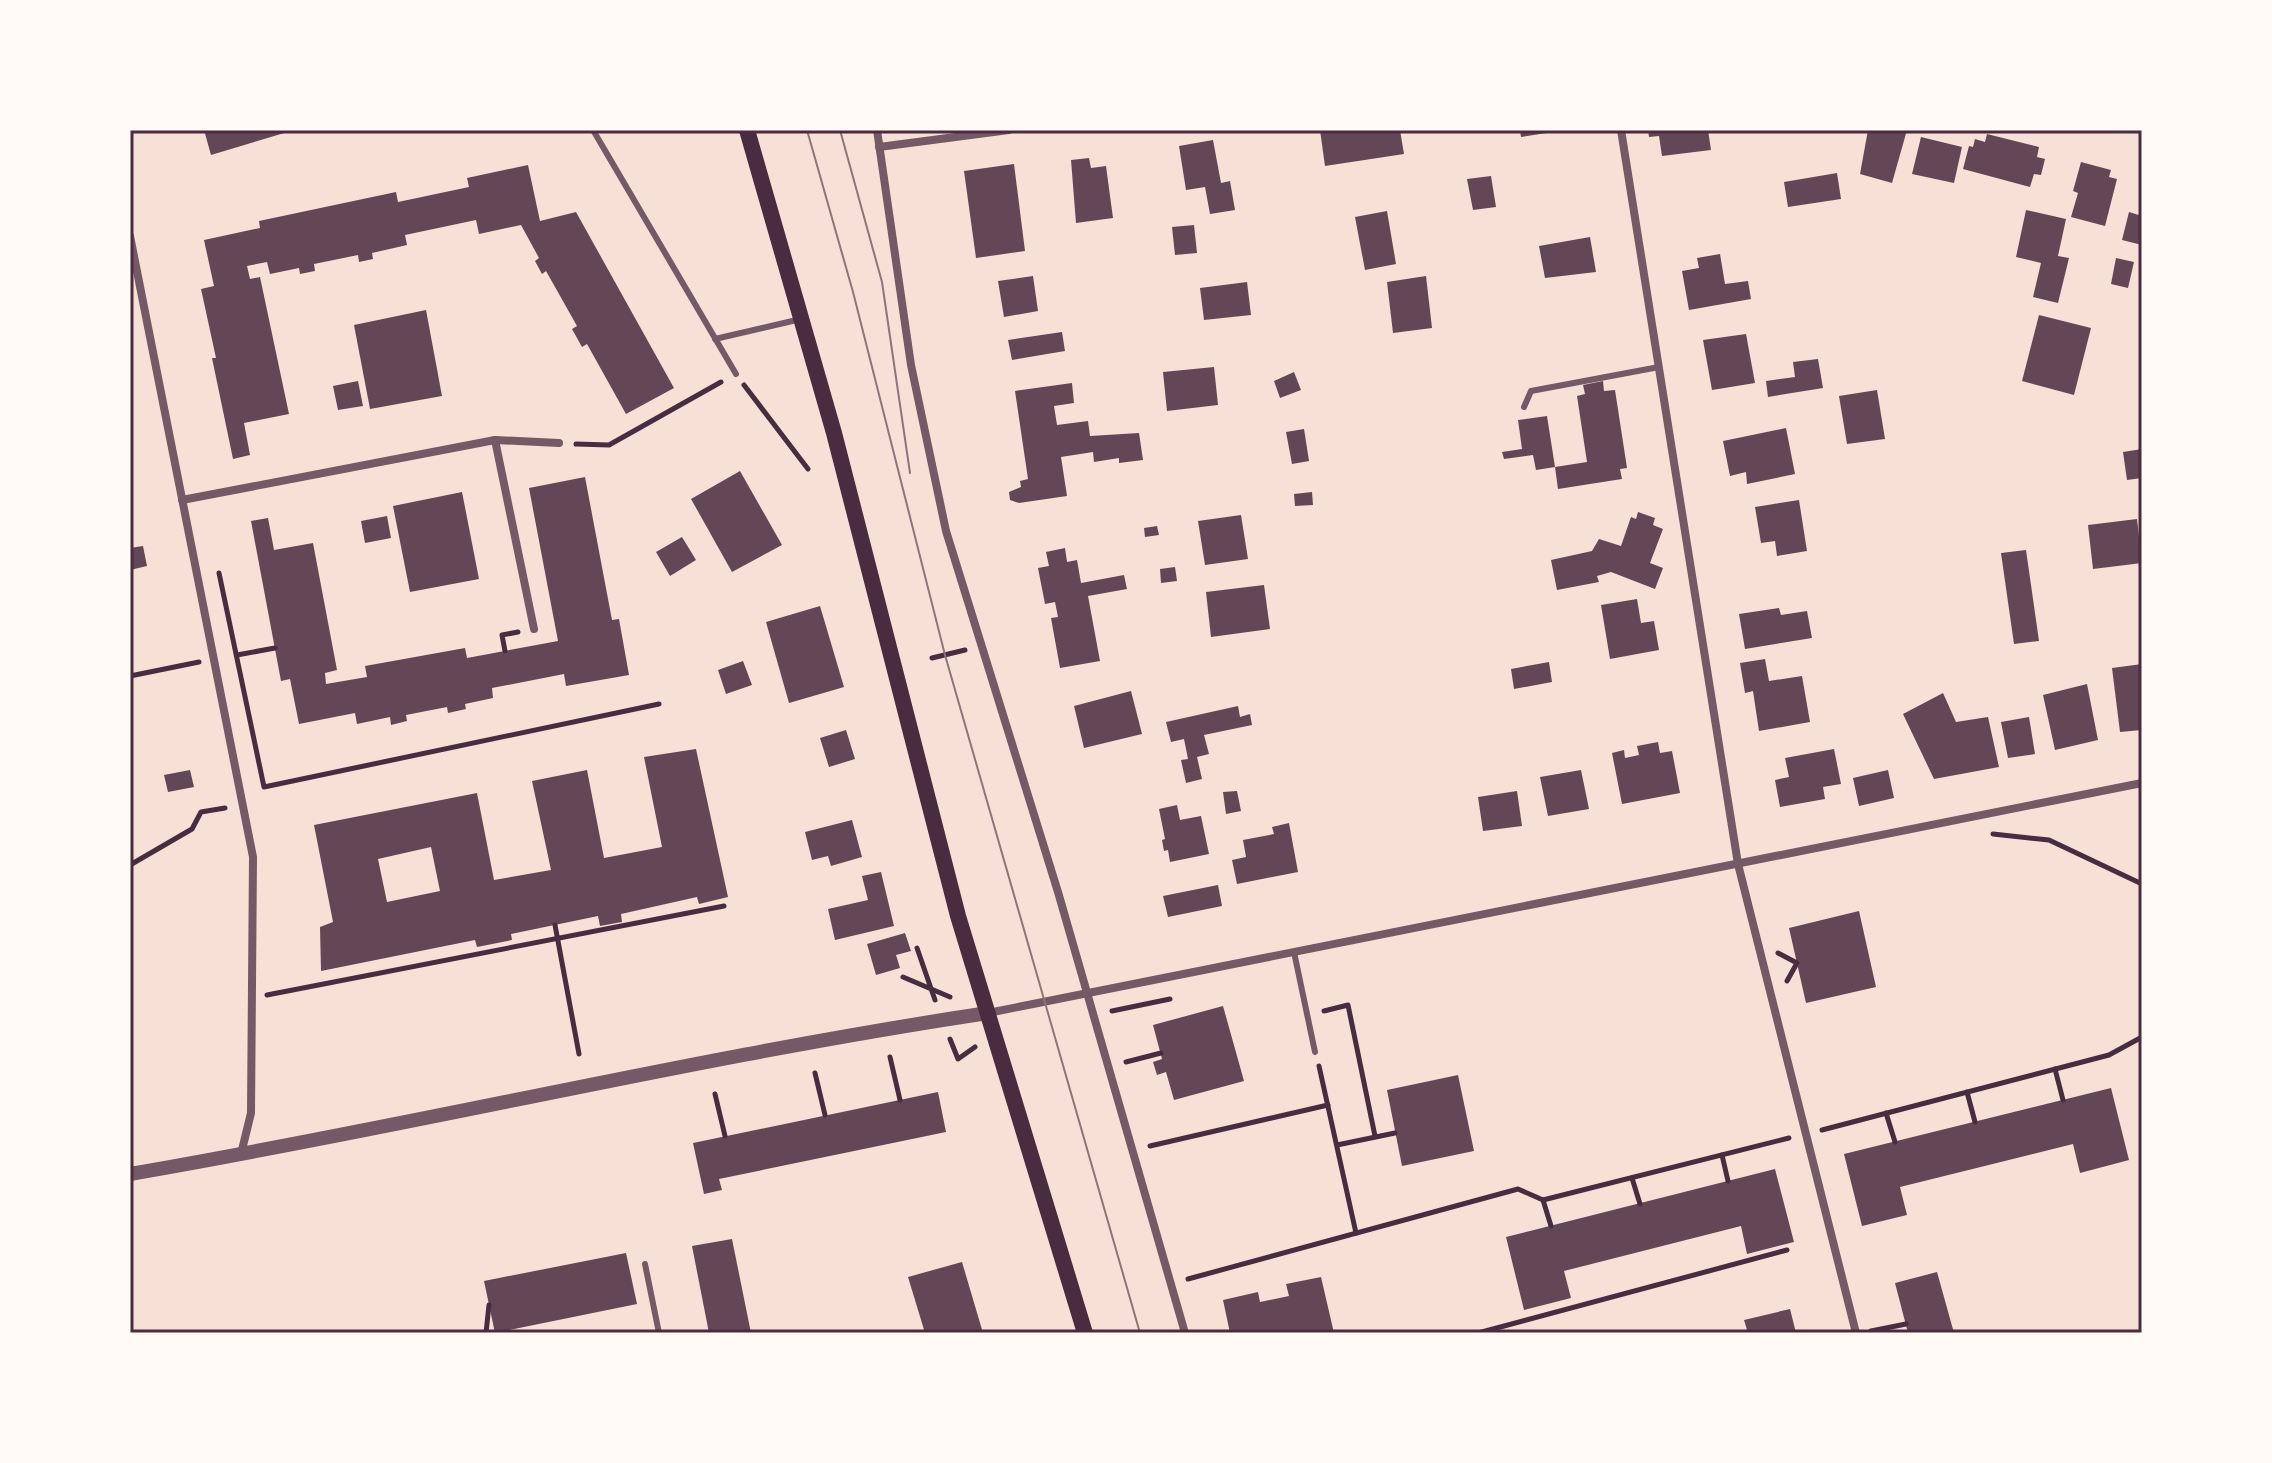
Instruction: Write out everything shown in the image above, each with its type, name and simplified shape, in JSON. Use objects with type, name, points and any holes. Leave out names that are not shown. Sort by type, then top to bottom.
[{"type":"main road","points":[[747,130],[834,433],[926,797],[1085,1333]]},
{"type":"street","points":[[877,130],[911,365],[946,531],[1087,993],[1185,1333]]},
{"type":"street","points":[[879,147],[1009,130]]},
{"type":"street","points":[[1621,130],[1738,864],[1856,1333]]},
{"type":"street","points":[[130,236],[253,857],[251,1113],[241,1155]]},
{"type":"street","points":[[182,500],[495,440],[559,443]]},
{"type":"street","points":[[495,440],[534,629]]},
{"type":"street","points":[[130,1174],[241,1155],[583,1084],[882,1029],[988,1013],[2142,783]]},
{"type":"lane","points":[[593,130],[736,374]]},
{"type":"lane","points":[[715,339],[801,319]]},
{"type":"lane","points":[[1524,407],[1531,391],[1659,367]]},
{"type":"lane","points":[[1294,952],[1315,1052]]},
{"type":"lane","points":[[645,1264],[659,1333]]},
{"type":"path","points":[[559,443],[609,445],[736,374],[808,469]]},
{"type":"path","points":[[218,569],[264,787],[659,704]]},
{"type":"path","points":[[932,658],[982,646]]},
{"type":"path","points":[[130,865],[192,829],[201,812],[243,805]]},
{"type":"path","points":[[1988,833],[2049,840],[2142,884]]},
{"type":"path","points":[[251,999],[724,906]]},
{"type":"path","points":[[555,925],[579,1054]]},
{"type":"path","points":[[1778,952],[1797,963],[1785,985]]},
{"type":"path","points":[[903,977],[988,1013]]},
{"type":"path","points":[[1307,1014],[1348,1005],[1375,1136]]},
{"type":"path","points":[[1188,1279],[1518,1189],[1545,1200],[1806,1134],[2109,1055],[2142,1037]]},
{"type":"path","points":[[1315,1052],[1356,1233]]},
{"type":"path","points":[[1126,1062],[1161,1053]]},
{"type":"path","points":[[890,1057],[900,1100]]},
{"type":"path","points":[[2055,1069],[2063,1100]]},
{"type":"path","points":[[815,1073],[825,1115]]},
{"type":"path","points":[[1967,1092],[1975,1122]]},
{"type":"path","points":[[715,1094],[725,1136]]},
{"type":"path","points":[[1150,1146],[1328,1105]]},
{"type":"path","points":[[1886,1113],[1895,1142]]},
{"type":"path","points":[[1337,1145],[1395,1133]]},
{"type":"path","points":[[1722,1155],[1728,1181]]},
{"type":"path","points":[[1632,1178],[1640,1204]]},
{"type":"path","points":[[1545,1200],[1551,1226]]},
{"type":"path","points":[[1478,1333],[1787,1250]]},
{"type":"path","points":[[486,1333],[489,1305]]},
{"type":"path","points":[[1870,1332],[1906,1324]]},
{"type":"building","points":[[204,130],[290,130],[291,131],[211,155]]},
{"type":"building","points":[[1320,130],[1400,130],[1404,154],[1325,166]]},
{"type":"building","points":[[1520,130],[1552,130],[1553,132],[1521,137]]},
{"type":"building","points":[[1648,130],[1708,130],[1711,150],[1662,156],[1659,136],[1649,137]]},
{"type":"building","points":[[1868,130],[1907,130],[1892,183],[1860,174]]},
{"type":"building","points":[[1987,134],[2039,147],[2037,157],[2045,159],[2041,175],[2034,174],[2030,187],[1963,169],[1969,146],[1973,147],[1975,139],[1985,142]]},
{"type":"building","points":[[1921,137],[1962,147],[1954,183],[1912,174]]},
{"type":"building","points":[[1213,140],[1221,183],[1230,181],[1235,210],[1210,214],[1205,187],[1186,190],[1179,146]]},
{"type":"building","points":[[1089,158],[1091,168],[1106,166],[1113,218],[1076,223],[1071,160]]},
{"type":"building","points":[[2081,162],[2111,170],[2109,177],[2117,179],[2105,226],[2071,217],[2078,193],[2073,191]]},
{"type":"building","points":[[1014,164],[1025,251],[976,258],[964,171]]},
{"type":"building","points":[[528,165],[540,221],[576,212],[674,388],[626,414],[587,344],[582,347],[572,329],[577,326],[546,271],[542,274],[535,261],[539,258],[521,225],[479,234],[476,220],[405,235],[407,245],[372,253],[373,259],[359,262],[358,255],[314,264],[315,271],[300,274],[299,268],[270,274],[267,262],[247,266],[250,279],[260,277],[289,414],[244,423],[250,455],[233,459],[201,289],[214,286],[204,240],[260,228],[259,221],[396,192],[398,202],[469,187],[467,178]]},
{"type":"building","points":[[1837,173],[1841,199],[1788,207],[1784,182]]},
{"type":"building","points":[[1491,176],[1496,207],[1473,210],[1467,179]]},
{"type":"building","points":[[2026,210],[2066,219],[2058,256],[2069,258],[2058,303],[2033,297],[2041,263],[2016,257]]},
{"type":"building","points":[[1387,211],[1396,264],[1365,270],[1355,217]]},
{"type":"building","points":[[2129,212],[2142,216],[2142,245],[2122,240]]},
{"type":"building","points":[[1194,225],[1197,253],[1175,255],[1172,227]]},
{"type":"building","points":[[1590,237],[1596,272],[1545,278],[1539,246]]},
{"type":"building","points":[[1720,254],[1725,284],[1748,281],[1751,299],[1689,310],[1682,271],[1699,268],[1697,258]]},
{"type":"building","points":[[2116,258],[2134,262],[2128,288],[2111,284]]},
{"type":"building","points":[[1033,276],[1038,311],[1004,317],[998,281]]},
{"type":"building","points":[[1426,276],[1432,328],[1393,333],[1387,282]]},
{"type":"building","points":[[1247,282],[1251,315],[1204,320],[1200,288]]},
{"type":"building","points":[[426,310],[442,396],[370,409],[354,325]]},
{"type":"building","points":[[2039,315],[2091,328],[2074,395],[2022,381]]},
{"type":"building","points":[[1062,332],[1065,351],[1012,360],[1008,340]]},
{"type":"building","points":[[1746,334],[1755,383],[1712,390],[1703,340]]},
{"type":"building","points":[[1818,359],[1823,388],[1768,397],[1766,381],[1795,377],[1793,362]]},
{"type":"building","points":[[1214,367],[1218,405],[1167,411],[1163,372]]},
{"type":"building","points":[[1294,372],[1301,390],[1280,398],[1274,381]]},
{"type":"building","points":[[358,381],[363,406],[338,410],[333,386]]},
{"type":"building","points":[[1603,381],[1604,391],[1615,390],[1627,468],[1620,469],[1622,479],[1558,489],[1555,467],[1587,462],[1577,396],[1585,394],[1583,385]]},
{"type":"building","points":[[1072,383],[1074,403],[1054,406],[1057,425],[1088,421],[1090,436],[1139,433],[1143,460],[1119,463],[1119,458],[1094,462],[1093,452],[1061,457],[1067,496],[1019,503],[1010,500],[1009,492],[1021,487],[1020,481],[1028,479],[1015,391]]},
{"type":"building","points":[[1877,390],[1885,439],[1847,444],[1839,396]]},
{"type":"building","points":[[1547,416],[1555,467],[1536,470],[1533,455],[1504,459],[1502,452],[1522,449],[1518,420]]},
{"type":"building","points":[[1786,428],[1795,474],[1747,484],[1746,472],[1730,476],[1723,441]]},
{"type":"building","points":[[1304,429],[1309,461],[1292,464],[1286,432]]},
{"type":"building","points":[[2142,449],[2142,478],[2127,480],[2123,452]]},
{"type":"building","points":[[740,471],[782,545],[732,572],[691,499]]},
{"type":"building","points":[[585,477],[612,620],[619,619],[629,675],[566,686],[564,674],[492,688],[493,698],[465,704],[466,709],[448,713],[447,707],[406,715],[407,721],[391,725],[390,717],[357,724],[355,713],[299,724],[290,679],[281,681],[251,521],[268,518],[274,550],[313,543],[337,670],[325,673],[326,684],[367,677],[365,666],[465,648],[467,658],[558,641],[529,488]]},
{"type":"building","points":[[462,492],[479,579],[410,592],[393,506]]},
{"type":"building","points":[[1312,492],[1313,505],[1295,506],[1294,494]]},
{"type":"building","points":[[1799,500],[1807,551],[1777,556],[1775,541],[1761,543],[1755,507]]},
{"type":"building","points":[[1638,512],[1655,518],[1653,525],[1663,529],[1650,563],[1663,568],[1655,589],[1611,572],[1597,576],[1599,582],[1557,590],[1551,560],[1592,551],[1599,539],[1621,546],[1631,517],[1636,519]]},
{"type":"building","points":[[1241,515],[1248,559],[1205,565],[1198,521]]},
{"type":"building","points":[[387,516],[391,538],[365,543],[361,521]]},
{"type":"building","points":[[2137,519],[2142,563],[2093,569],[2088,525]]},
{"type":"building","points":[[1157,526],[1159,535],[1145,537],[1144,528]]},
{"type":"building","points":[[682,537],[696,560],[670,576],[656,552]]},
{"type":"building","points":[[143,546],[147,566],[130,570],[130,548]]},
{"type":"building","points":[[1065,548],[1067,562],[1077,560],[1081,583],[1124,575],[1127,589],[1088,596],[1100,661],[1060,668],[1051,618],[1058,617],[1055,602],[1045,604],[1038,568],[1049,566],[1046,552]]},
{"type":"building","points":[[2026,550],[2039,641],[2014,644],[2001,553]]},
{"type":"building","points":[[1175,567],[1177,581],[1161,583],[1160,569]]},
{"type":"building","points":[[1264,585],[1270,629],[1211,637],[1206,592]]},
{"type":"building","points":[[1637,599],[1641,623],[1654,621],[1659,650],[1610,659],[1601,605]]},
{"type":"building","points":[[820,606],[844,687],[789,703],[766,622]]},
{"type":"building","points":[[1779,608],[1781,615],[1807,611],[1812,638],[1745,649],[1739,614]]},
{"type":"building","points":[[1765,659],[1769,681],[1802,676],[1810,722],[1759,731],[1753,691],[1745,693],[1740,663]]},
{"type":"building","points":[[743,661],[752,685],[726,694],[718,670]]},
{"type":"building","points":[[1549,662],[1552,682],[1514,689],[1511,669]]},
{"type":"building","points":[[2142,664],[2142,730],[2120,732],[2112,668]]},
{"type":"building","points":[[2087,684],[2098,740],[2055,750],[2043,695]]},
{"type":"building","points":[[1131,691],[1142,734],[1084,748],[1074,706]]},
{"type":"building","points":[[1943,693],[1956,722],[1988,717],[1999,767],[1934,779],[1903,714]]},
{"type":"building","points":[[1238,706],[1240,717],[1250,714],[1252,725],[1204,735],[1209,754],[1197,757],[1202,779],[1186,783],[1181,760],[1188,759],[1184,739],[1171,742],[1166,722]]},
{"type":"building","points":[[2029,717],[2035,754],[2008,758],[2001,722]]},
{"type":"building","points":[[846,730],[855,759],[829,767],[820,738]]},
{"type":"building","points":[[1658,742],[1660,753],[1672,751],[1680,793],[1622,804],[1612,753],[1624,750],[1625,758],[1639,755],[1637,746]]},
{"type":"building","points":[[696,749],[728,897],[699,904],[697,897],[621,914],[622,922],[600,926],[598,916],[511,934],[512,940],[477,947],[475,940],[321,971],[320,927],[333,922],[314,825],[477,793],[494,880],[551,870],[532,781],[587,770],[604,858],[662,847],[644,757]],"holes":[[[431,847],[440,891],[387,902],[378,859]]]},
{"type":"building","points":[[1834,749],[1841,784],[1823,787],[1825,799],[1780,807],[1775,780],[1789,777],[1785,758]]},
{"type":"building","points":[[190,770],[194,787],[168,792],[164,775]]},
{"type":"building","points":[[1581,770],[1589,809],[1548,816],[1540,777]]},
{"type":"building","points":[[1888,770],[1894,798],[1859,806],[1853,778]]},
{"type":"building","points":[[1237,791],[1241,811],[1226,814],[1223,792]]},
{"type":"building","points":[[1517,791],[1522,826],[1483,831],[1478,797]]},
{"type":"building","points":[[1177,805],[1180,820],[1201,816],[1209,854],[1170,862],[1168,850],[1164,851],[1162,840],[1165,839],[1159,809]]},
{"type":"building","points":[[852,820],[862,857],[831,866],[828,856],[812,860],[805,832]]},
{"type":"building","points":[[1289,823],[1298,872],[1237,884],[1232,860],[1246,857],[1243,840],[1274,834],[1272,827]]},
{"type":"building","points":[[881,872],[894,926],[835,940],[828,909],[868,900],[862,876]]},
{"type":"building","points":[[1218,885],[1222,906],[1168,917],[1163,896]]},
{"type":"building","points":[[1859,911],[1876,987],[1806,1003],[1789,928]]},
{"type":"building","points":[[905,933],[911,951],[896,955],[900,968],[876,975],[867,944]]},
{"type":"building","points":[[1223,1006],[1244,1081],[1174,1100],[1166,1072],[1157,1075],[1153,1062],[1162,1059],[1153,1025]]},
{"type":"building","points":[[1458,1075],[1474,1151],[1402,1166],[1387,1090]]},
{"type":"building","points":[[2111,1088],[2129,1160],[2080,1173],[2073,1144],[1900,1187],[1907,1215],[1862,1226],[1844,1154]]},
{"type":"building","points":[[938,1092],[946,1132],[719,1179],[722,1190],[704,1194],[693,1143]]},
{"type":"building","points":[[1775,1169],[1794,1242],[1747,1254],[1741,1226],[1564,1271],[1571,1298],[1524,1310],[1506,1237]]},
{"type":"building","points":[[732,1239],[751,1333],[709,1333],[692,1246]]},
{"type":"building","points":[[626,1253],[637,1304],[495,1333],[484,1281]]},
{"type":"building","points":[[962,1262],[983,1333],[925,1333],[908,1277]]},
{"type":"building","points":[[1937,1272],[1954,1333],[1908,1333],[1895,1283]]},
{"type":"building","points":[[1321,1277],[1334,1333],[1230,1333],[1223,1300],[1258,1292],[1260,1302],[1289,1296],[1286,1284]]},
{"type":"building","points":[[1790,1309],[1796,1333],[1748,1333],[1744,1320]]},
{"type":"tram line","points":[[807,130],[853,292],[945,655],[1140,1333]]},
{"type":"tram line","points":[[840,130],[882,282],[910,473]]}]
